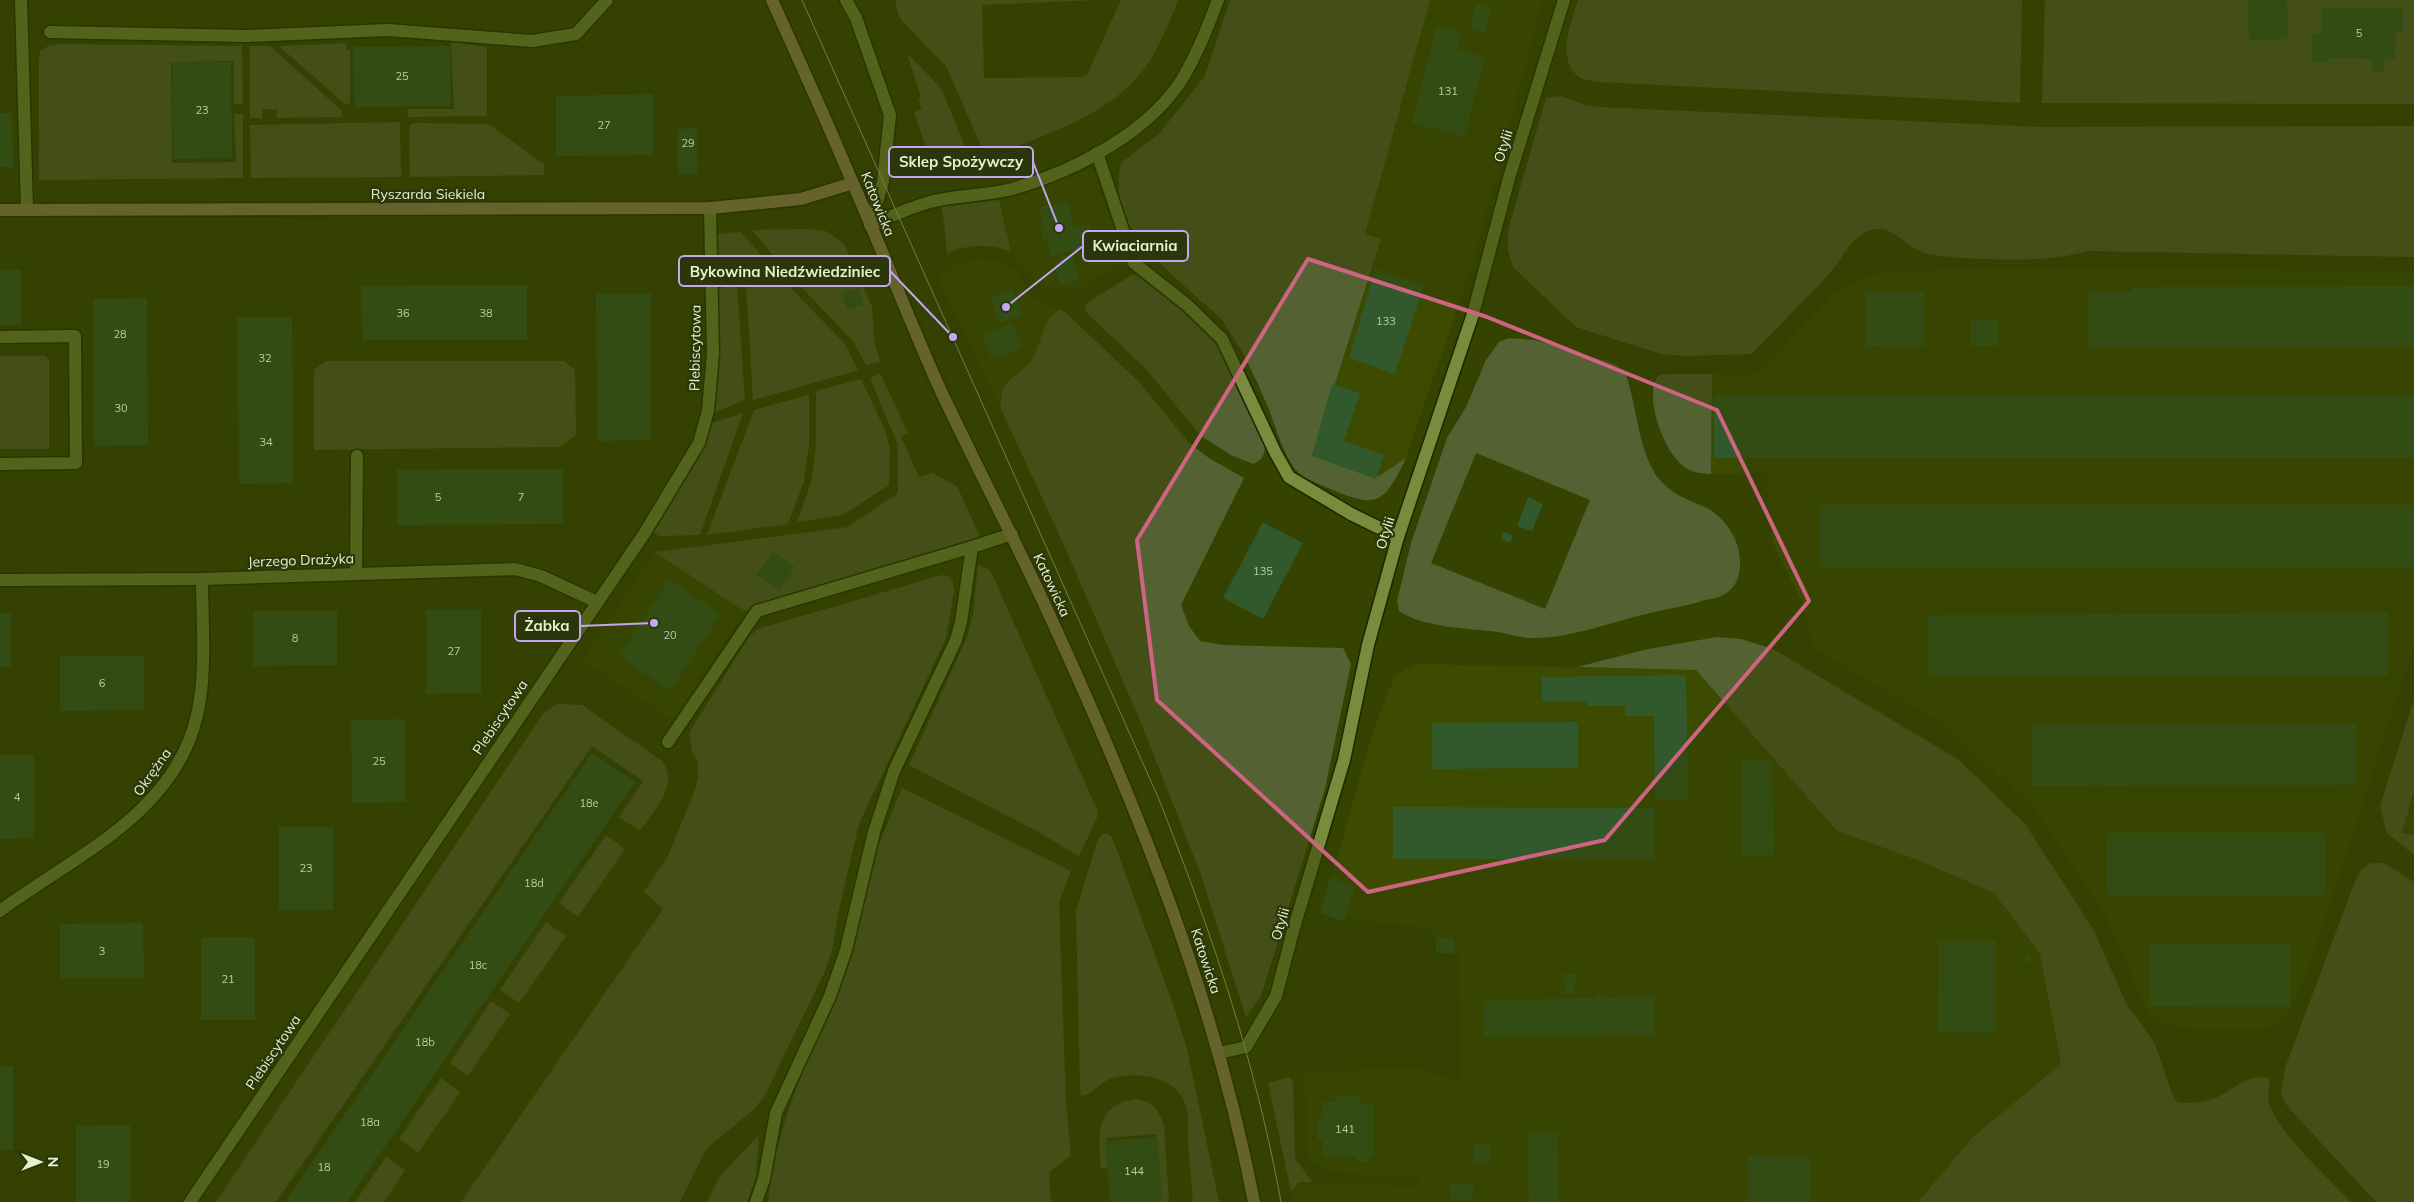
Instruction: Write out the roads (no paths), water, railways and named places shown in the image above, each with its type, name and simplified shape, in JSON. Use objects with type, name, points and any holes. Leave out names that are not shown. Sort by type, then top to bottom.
[{"type":"street","points":[[20,0],[27,210]]},
{"type":"street","points":[[50,32],[247,36],[388,30],[532,41],[576,34],[607,0]]},
{"type":"street","name":"Katowicka","points":[[772,0],[853,183],[941,390],[1012,534],[1117,766],[1200,986],[1254,1202]]},
{"type":"street","points":[[846,0],[856,18],[890,115],[883,182],[870,225]]},
{"type":"street","points":[[870,225],[932,202],[977,196],[1014,188],[1069,167],[1120,141],[1154,112],[1183,78],[1218,0]]},
{"type":"street","name":"Otylii","points":[[1218,1053],[1246,1047],[1276,996],[1293,931],[1344,760],[1368,645],[1398,537],[1473,314],[1509,178],[1564,0]]},
{"type":"street","points":[[1096,153],[1134,263],[1187,305],[1222,339],[1275,452],[1289,477],[1350,514],[1398,537]]},
{"type":"street","name":"Ryszarda Siekiela","points":[[0,210],[710,208],[801,199],[853,183]]},
{"type":"street","name":"Plebiscytowa","points":[[190,1202],[649,526],[699,442],[708,411],[713,353],[710,208]]},
{"type":"street","points":[[0,337],[75,336],[76,463],[0,464]]},
{"type":"street","points":[[356,574],[357,456]]},
{"type":"street","points":[[668,742],[757,611],[1012,534]]},
{"type":"street","points":[[756,1202],[764,1179],[776,1113],[830,996],[846,950],[874,832],[894,771],[956,640],[961,622],[972,547]]},
{"type":"street","name":"Jerzego Drażyka","points":[[0,580],[202,578],[516,569],[540,576],[597,602]]},
{"type":"street","name":"Okrężna","points":[[0,911],[129,822],[162,788],[178,764],[197,716],[202,683],[202,578]]},
{"type":"tram line","points":[[802,0],[1158,797],[1196,897],[1230,996],[1258,1097],[1281,1202]]},
{"type":"place","name":"Sklep Spożywczy","points":[[1059,228]]},
{"type":"place","name":"Kwiaciarnia","points":[[1006,307]]},
{"type":"place","name":"Bykowina Niedźwiedziniec","points":[[953,337]]},
{"type":"place","name":"Żabka","points":[[654,623]]}]
